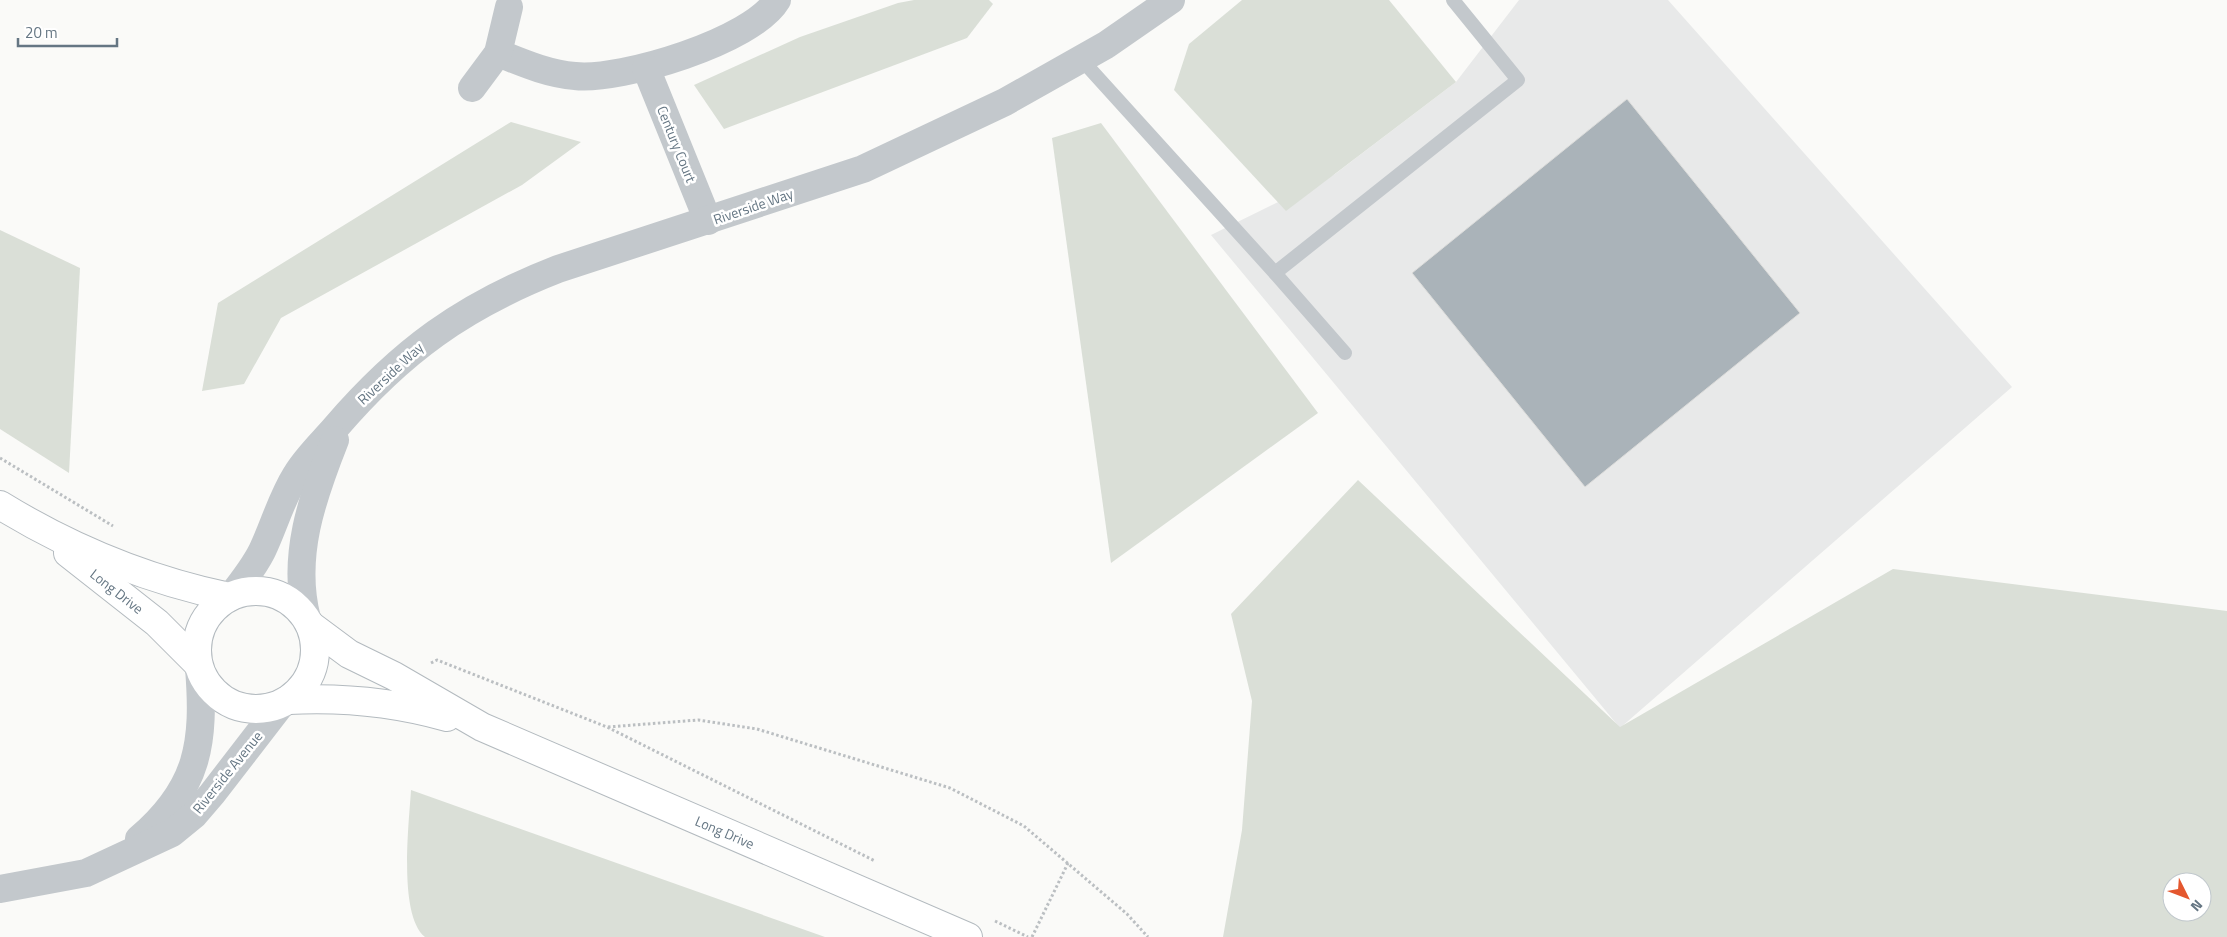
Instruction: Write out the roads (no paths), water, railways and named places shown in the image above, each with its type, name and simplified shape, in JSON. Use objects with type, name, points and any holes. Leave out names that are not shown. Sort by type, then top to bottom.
[{"type":"main road","name":"Long Drive","points":[[0,505],[31,524],[157,623],[199,666]]},
{"type":"main road","name":"Long Drive","points":[[31,524],[156,579],[188,589],[230,596]]},
{"type":"main road","points":[[248,591],[265,591],[289,601],[309,622],[315,642],[312,666],[301,689],[286,701],[264,709],[243,708],[224,700],[209,686],[199,666],[197,644],[202,625],[213,609],[230,596],[248,591]]},
{"type":"main road","name":"Long Drive","points":[[309,622],[349,654],[394,676],[482,727],[968,937]]},
{"type":"main road","name":"Long Drive","points":[[286,701],[323,698],[380,702],[424,711],[482,727]]},
{"type":"street","points":[[498,53],[543,70],[575,76],[606,76],[646,68],[746,29],[772,8],[776,0]]},
{"type":"street","name":"Riverside Way","points":[[230,596],[247,577],[262,552],[282,500],[297,473],[345,416],[368,390],[415,346],[481,303],[520,284],[558,269],[708,221],[863,168],[1005,102],[1106,45],[1171,0]]},
{"type":"street","points":[[472,88],[498,53],[510,7]]},
{"type":"street","name":"Century Court","points":[[646,68],[708,221]]},
{"type":"street","name":"Riverside Way","points":[[309,622],[302,601],[300,570],[303,540],[318,483],[345,416]]},
{"type":"street","name":"Riverside Avenue","points":[[111,863],[156,825],[178,799],[190,773],[198,747],[202,722],[199,666]]},
{"type":"street","name":"Riverside Avenue","points":[[0,889],[86,872],[111,863],[172,833],[194,815],[286,701]]},
{"type":"lane","points":[[1274,273],[1518,80],[1453,0]]},
{"type":"lane","points":[[1081,59],[1344,353]]}]
